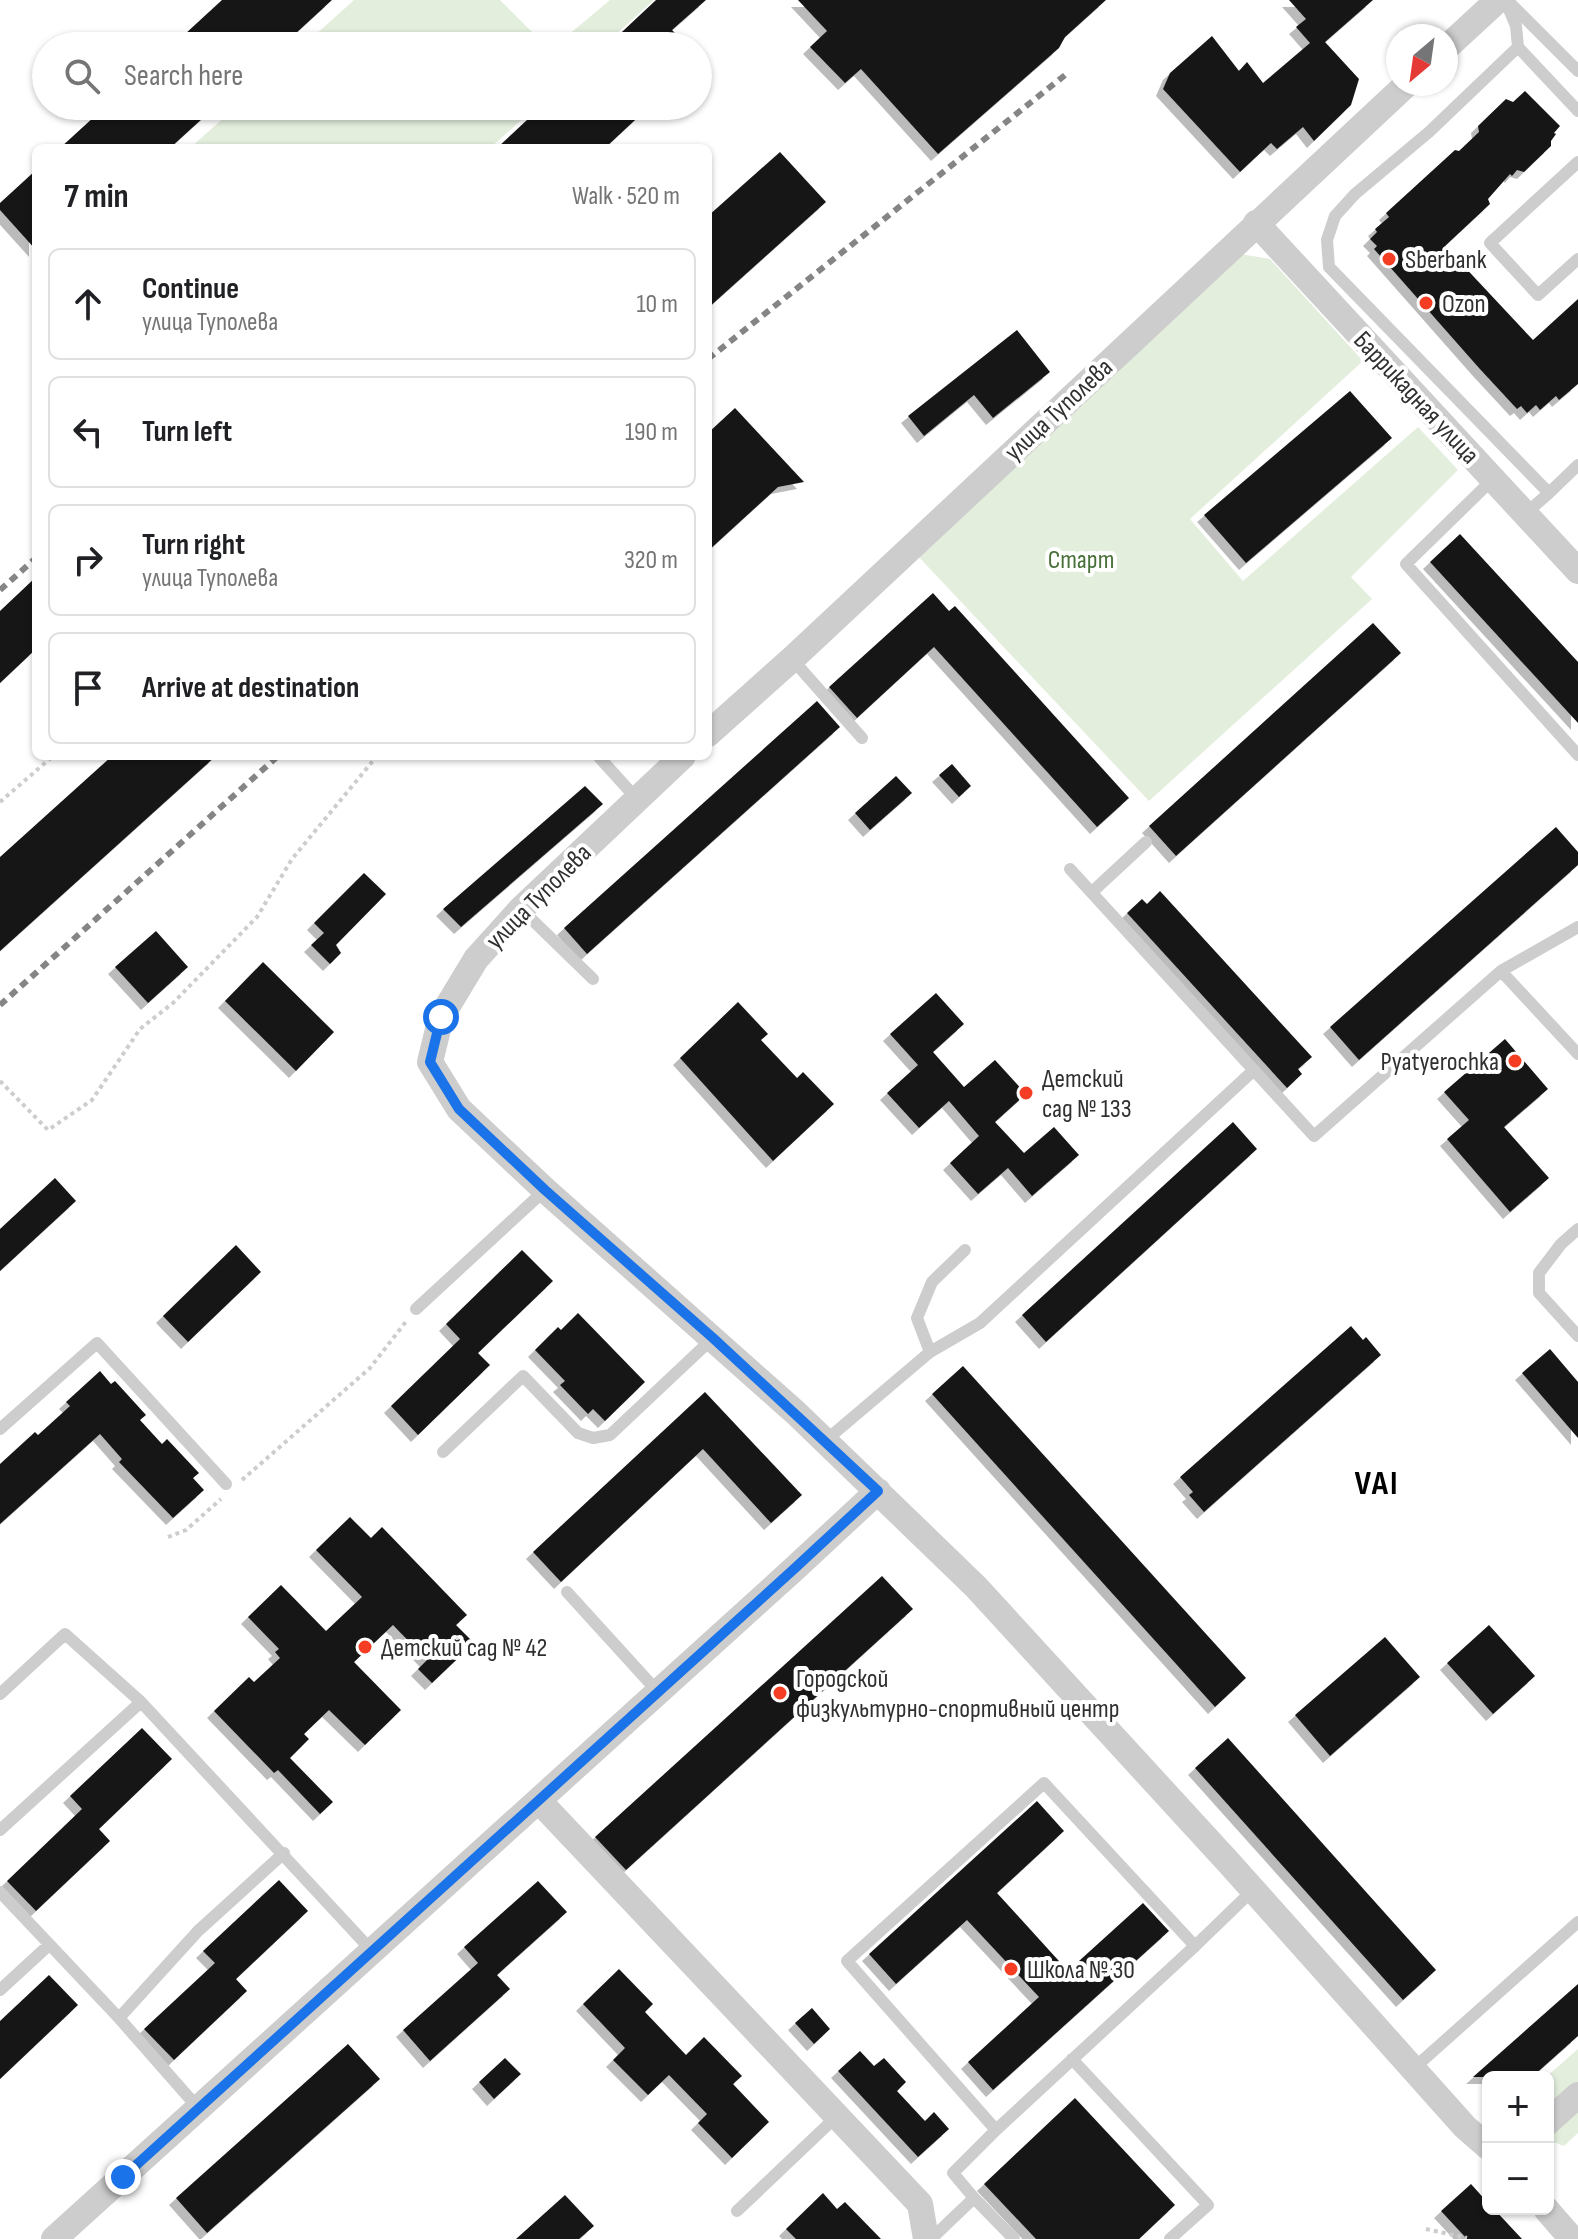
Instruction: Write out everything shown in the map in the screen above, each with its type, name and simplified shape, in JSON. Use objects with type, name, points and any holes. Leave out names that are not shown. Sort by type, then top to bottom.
[{"type":"street","points":[[1458,37],[1498,0]]},
{"type":"street","name":"улица Туполева","points":[[712,730],[1394,96]]},
{"type":"street","name":"Баррикадная улица","points":[[1256,223],[1578,571]]},
{"type":"street","name":"улица Туполева","points":[[545,1190],[459,1109],[430,1062],[441,1017],[476,959],[521,909],[679,760]]},
{"type":"street","points":[[545,1190],[825,1441],[976,1587],[1465,2127],[1483,2143]]},
{"type":"street","points":[[54,2239],[878,1491]]},
{"type":"street","points":[[539,1801],[920,2204],[928,2239]]},
{"type":"street","points":[[1554,2117],[1578,2095]]},
{"type":"street","points":[[1551,2215],[1572,2239]]},
{"type":"lane","points":[[1506,0],[1516,26],[1518,47],[1578,111]]},
{"type":"lane","points":[[1506,0],[1578,71]]},
{"type":"lane","points":[[1518,47],[1429,132],[1355,194],[1335,216],[1327,240],[1329,267],[1549,493]]},
{"type":"lane","points":[[1578,162],[1490,243],[1538,295],[1578,259]]},
{"type":"lane","points":[[1525,514],[1578,465]]},
{"type":"lane","points":[[1493,479],[1406,564],[1578,755]]},
{"type":"lane","points":[[792,659],[862,738]]},
{"type":"lane","points":[[602,760],[636,798]]},
{"type":"lane","points":[[1092,892],[1146,842]]},
{"type":"lane","points":[[1070,869],[1314,1136],[1501,971],[1578,927]]},
{"type":"lane","points":[[521,909],[593,979]]},
{"type":"lane","points":[[1501,971],[1578,1054]]},
{"type":"lane","points":[[825,1441],[930,1352],[980,1323],[1254,1070]]},
{"type":"lane","points":[[416,1309],[545,1190]]},
{"type":"lane","points":[[1578,1229],[1561,1244],[1539,1273],[1539,1293],[1578,1336]]},
{"type":"lane","points":[[930,1352],[917,1318],[932,1282],[965,1250]]},
{"type":"lane","points":[[443,1452],[523,1376],[578,1433],[593,1438],[610,1435],[713,1338]]},
{"type":"lane","points":[[0,1429],[97,1343],[226,1484]]},
{"type":"lane","points":[[567,1592],[658,1692]]},
{"type":"lane","points":[[0,1694],[65,1634],[141,1702],[373,1952]]},
{"type":"lane","points":[[0,1830],[141,1702]]},
{"type":"lane","points":[[996,2130],[847,1961],[1044,1783],[1195,1946]]},
{"type":"lane","points":[[119,2018],[198,1931],[284,1853]]},
{"type":"lane","points":[[1014,2239],[953,2173],[1253,1890]]},
{"type":"lane","points":[[0,1892],[119,2018],[199,2109]]},
{"type":"lane","points":[[1413,2069],[1578,1922]]},
{"type":"lane","points":[[0,1990],[49,1945]]},
{"type":"lane","points":[[1072,2059],[1208,2205],[1170,2239]]},
{"type":"lane","points":[[737,2211],[837,2116]]},
{"type":"lane","points":[[928,2239],[974,2198]]},
{"type":"path","points":[[0,802],[48,760]]},
{"type":"path","points":[[0,1081],[48,1130],[92,1100],[140,1029],[173,1003],[257,917],[292,859],[374,760]]},
{"type":"path","points":[[168,1537],[186,1530],[370,1368],[416,1309]]},
{"type":"path","points":[[1426,2229],[1467,2238]]},
{"type":"green space","points":[[354,0],[500,0],[532,32],[319,32]]},
{"type":"green space","points":[[610,0],[654,0],[619,32],[572,32]]},
{"type":"green space","points":[[221,120],[521,120],[494,144],[194,144]]},
{"type":"green space","name":"Старт","points":[[1241,254],[1270,259],[1363,361],[1190,519],[1243,581],[1418,427],[1458,470],[1351,577],[1372,599],[1149,801],[915,553]]},
{"type":"green space","points":[[1578,2049],[1578,2133],[1564,2146],[1554,2142],[1553,2071]]},
{"type":"building","points":[[222,0],[332,0],[297,32],[187,32]]},
{"type":"building","points":[[656,0],[706,0],[672,30],[674,32],[622,32]]},
{"type":"building","points":[[798,0],[1106,0],[1065,37],[1059,48],[938,154],[861,69],[845,83],[810,47],[827,31]]},
{"type":"building","points":[[1289,0],[1373,0],[1325,42],[1359,79],[1351,105],[1314,141],[1303,127],[1277,149],[1271,143],[1240,172],[1163,89],[1170,73],[1212,36],[1239,71],[1247,62],[1263,83],[1310,43],[1296,27],[1306,19]]},
{"type":"building","points":[[1525,91],[1560,126],[1554,133],[1551,146],[1524,172],[1517,170],[1512,176],[1510,174],[1488,199],[1490,204],[1445,246],[1533,340],[1578,299],[1578,384],[1559,400],[1556,396],[1540,410],[1536,405],[1527,413],[1521,406],[1517,409],[1479,368],[1374,249],[1377,246],[1370,239],[1377,232],[1375,229],[1389,217],[1386,213],[1479,132],[1478,126],[1506,99],[1513,102]]},
{"type":"building","points":[[91,120],[201,120],[174,144],[64,144]]},
{"type":"building","points":[[527,120],[635,120],[609,144],[501,144]]},
{"type":"building","points":[[780,152],[826,202],[712,304],[712,212]]},
{"type":"building","points":[[32,174],[32,246],[0,210],[0,203]]},
{"type":"building","points":[[1017,330],[1050,372],[993,418],[974,395],[924,436],[908,416]]},
{"type":"building","points":[[1350,391],[1392,438],[1246,563],[1204,515]]},
{"type":"building","points":[[735,408],[804,482],[778,487],[712,547],[712,429]]},
{"type":"building","points":[[1460,534],[1578,662],[1578,723],[1430,562]]},
{"type":"building","points":[[32,581],[32,653],[0,683],[0,611]]},
{"type":"building","points":[[933,593],[949,611],[955,606],[1129,798],[1097,827],[934,647],[857,718],[829,687]]},
{"type":"building","points":[[1373,623],[1401,653],[1176,856],[1149,826]]},
{"type":"building","points":[[817,701],[840,727],[587,954],[564,928]]},
{"type":"building","points":[[108,760],[212,760],[0,951],[0,857]]},
{"type":"building","points":[[952,764],[971,786],[959,797],[939,775]]},
{"type":"building","points":[[896,776],[912,793],[870,830],[855,813]]},
{"type":"building","points":[[585,786],[603,804],[461,927],[443,909]]},
{"type":"building","points":[[1556,827],[1578,852],[1578,865],[1359,1060],[1330,1027]]},
{"type":"building","points":[[364,873],[386,894],[336,945],[341,953],[330,964],[311,945],[324,933],[314,923]]},
{"type":"building","points":[[1160,891],[1312,1057],[1298,1069],[1302,1074],[1287,1088],[1127,913],[1142,899],[1147,904]]},
{"type":"building","points":[[156,931],[188,967],[148,1003],[115,967]]},
{"type":"building","points":[[263,962],[334,1032],[296,1071],[225,1001]]},
{"type":"building","points":[[936,993],[964,1024],[933,1052],[964,1087],[995,1060],[1026,1094],[995,1122],[1024,1153],[1054,1127],[1079,1155],[1032,1196],[1008,1168],[978,1194],[950,1163],[979,1136],[949,1101],[919,1128],[887,1093],[918,1065],[890,1034]]},
{"type":"building","points":[[738,1002],[768,1034],[761,1040],[797,1078],[803,1072],[834,1104],[773,1161],[680,1058]]},
{"type":"building","points":[[1505,1039],[1548,1089],[1504,1127],[1549,1178],[1510,1212],[1447,1139],[1469,1120],[1444,1092]]},
{"type":"building","points":[[1233,1122],[1257,1149],[1046,1342],[1022,1315]]},
{"type":"building","points":[[55,1178],[76,1201],[0,1271],[0,1229]]},
{"type":"building","points":[[236,1245],[261,1272],[188,1342],[163,1316]]},
{"type":"building","points":[[522,1250],[553,1281],[478,1353],[490,1365],[418,1435],[391,1406],[460,1339],[446,1324]]},
{"type":"building","points":[[578,1313],[645,1382],[605,1421],[593,1409],[588,1414],[560,1385],[565,1381],[535,1350],[558,1327],[561,1330]]},
{"type":"building","points":[[1351,1326],[1363,1340],[1366,1337],[1381,1355],[1204,1512],[1189,1495],[1193,1492],[1180,1477]]},
{"type":"building","points":[[1550,1349],[1578,1382],[1578,1438],[1522,1373]]},
{"type":"building","points":[[963,1366],[1246,1678],[1215,1707],[932,1394]]},
{"type":"building","points":[[100,1371],[111,1384],[115,1381],[146,1415],[140,1420],[162,1444],[167,1439],[199,1473],[193,1478],[204,1490],[173,1518],[119,1462],[122,1459],[100,1434],[0,1524],[0,1464],[70,1406],[66,1402]]},
{"type":"building","points":[[705,1392],[802,1495],[771,1523],[703,1449],[561,1582],[533,1552]]},
{"type":"building","points":[[350,1517],[371,1538],[382,1527],[467,1615],[456,1625],[474,1643],[432,1683],[418,1669],[427,1660],[393,1625],[354,1662],[401,1710],[365,1745],[329,1710],[304,1734],[309,1739],[290,1758],[333,1802],[320,1814],[278,1770],[274,1773],[214,1711],[249,1677],[254,1682],[280,1658],[275,1652],[279,1649],[248,1617],[281,1585],[326,1631],[362,1597],[316,1550]]},
{"type":"building","points":[[882,1576],[913,1609],[626,1870],[595,1837]]},
{"type":"building","points":[[1489,1625],[1535,1676],[1493,1714],[1447,1663]]},
{"type":"building","points":[[1385,1637],[1420,1677],[1330,1756],[1295,1715]]},
{"type":"building","points":[[142,1728],[172,1759],[99,1829],[110,1841],[36,1911],[7,1881],[82,1809],[70,1796]]},
{"type":"building","points":[[1228,1738],[1436,1970],[1403,2000],[1195,1768]]},
{"type":"building","points":[[1037,1801],[1064,1831],[997,1893],[1068,1971],[1143,1903],[1169,1931],[993,2090],[968,2062],[1039,1997],[967,1920],[896,1984],[869,1954]]},
{"type":"building","points":[[279,1880],[308,1911],[236,1979],[247,1991],[174,2060],[144,2029],[215,1963],[203,1951]]},
{"type":"building","points":[[538,1881],[567,1912],[497,1975],[510,1989],[430,2061],[403,2030],[478,1963],[464,1947]]},
{"type":"building","points":[[619,1969],[653,2004],[645,2012],[686,2055],[704,2037],[742,2076],[733,2084],[769,2122],[732,2158],[698,2123],[707,2114],[669,2075],[648,2095],[613,2060],[625,2048],[583,2004]]},
{"type":"building","points":[[49,1975],[78,2005],[0,2079],[0,2021]]},
{"type":"building","points":[[1578,1984],[1578,2036],[1539,2071],[1482,2071],[1482,2077],[1473,2077]]},
{"type":"building","points":[[812,2008],[830,2029],[814,2044],[795,2023]]},
{"type":"building","points":[[348,2044],[380,2079],[207,2233],[176,2198]]},
{"type":"building","points":[[860,2051],[874,2066],[884,2058],[906,2082],[897,2091],[925,2121],[934,2112],[949,2129],[918,2157],[838,2071]]},
{"type":"building","points":[[505,2058],[521,2074],[494,2099],[479,2082]]},
{"type":"building","points":[[1075,2098],[1175,2205],[1139,2239],[1036,2239],[984,2184]]},
{"type":"building","points":[[1471,2184],[1482,2196],[1482,2215],[1500,2215],[1522,2239],[1467,2239],[1441,2211]]},
{"type":"building","points":[[823,2193],[837,2209],[845,2202],[881,2239],[796,2239],[786,2229]]},
{"type":"building","points":[[565,2195],[594,2226],[579,2239],[516,2239]]},
{"type":"railway","points":[[712,356],[1069,72]]},
{"type":"railway","points":[[0,590],[32,562]]},
{"type":"railway","points":[[0,1005],[274,760]]},
{"type":"place","name":"Sberbank","points":[[1389,259]]},
{"type":"place","name":"Ozon","points":[[1426,303]]},
{"type":"place","name":"Pyatyerochka","points":[[1515,1061]]},
{"type":"place","name":"Детский сад № 133","points":[[1026,1093]]},
{"type":"place","name":"Детский сад № 42","points":[[365,1647]]},
{"type":"place","name":"Городской физкультурно-спортивный центр","points":[[780,1693]]},
{"type":"place","name":"Школа № 30","points":[[1011,1969]]},
{"type":"district","name":"VAI","points":[[1377,1482]]},
{"type":"route","points":[[123,2177],[878,1491],[459,1109],[430,1062],[441,1017]]}]
